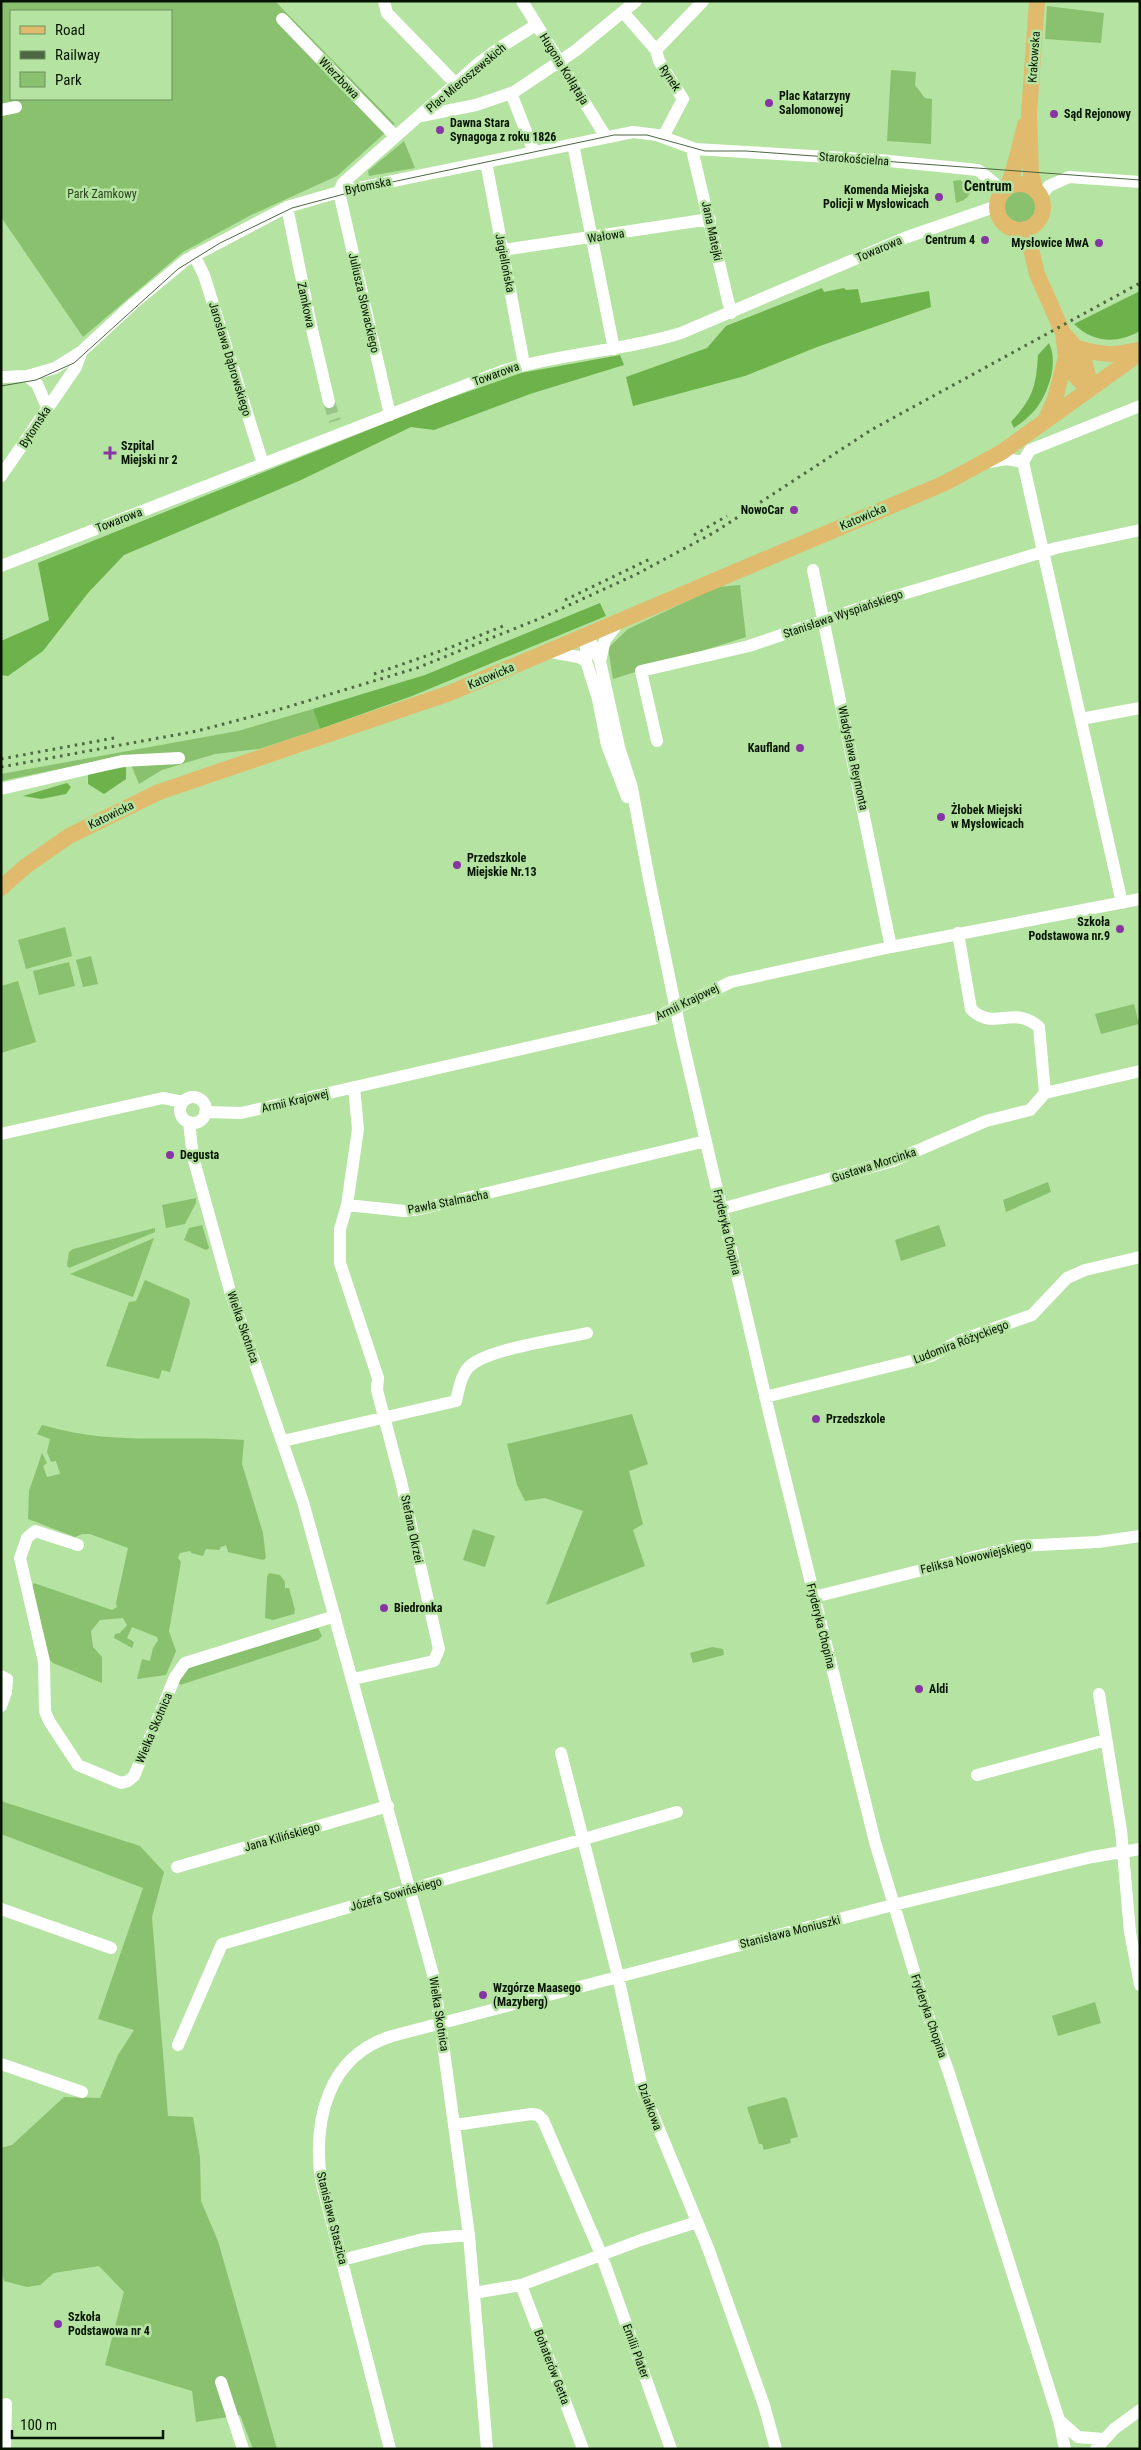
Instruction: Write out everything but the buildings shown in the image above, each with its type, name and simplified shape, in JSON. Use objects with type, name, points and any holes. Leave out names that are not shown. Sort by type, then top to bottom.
[{"type":"main road","name":"Krakowska","points":[[1037,1],[1029,113],[1031,166],[1038,194]]},
{"type":"main road","name":"Krakowska","points":[[1003,195],[1029,113]]},
{"type":"main road","points":[[1021,184],[1038,194],[1043,206],[1041,215],[1034,225],[1026,229],[1015,229],[1006,225],[999,216],[1003,195],[1021,184]]},
{"type":"main road","points":[[1026,229],[1037,274],[1071,352],[1086,362],[1089,377],[1088,390]]},
{"type":"main road","points":[[1071,352],[1117,355],[1140,351]]},
{"type":"main road","name":"Katowicka","points":[[1,888],[26,866],[69,836],[159,792],[392,714],[551,652],[742,568],[932,489],[984,463],[1044,423],[1140,351]]},
{"type":"main road","points":[[1044,423],[1055,399],[1071,352]]},
{"type":"street","points":[[384,1],[388,13],[456,83]]},
{"type":"street","name":"Hugona Kołłątaja","points":[[522,1],[606,138]]},
{"type":"street","points":[[560,62],[636,1]]},
{"type":"street","name":"Rynek","points":[[663,137],[683,98],[659,61],[656,50],[703,1]]},
{"type":"street","points":[[623,12],[656,50]]},
{"type":"street","name":"Wierzbowa","points":[[282,19],[395,136]]},
{"type":"street","name":"Plac Mieroszewskich","points":[[339,192],[343,183],[395,136],[421,116],[456,83],[498,48],[536,25]]},
{"type":"street","name":"Plac Mieroszewskich","points":[[421,116],[476,105],[511,93],[560,62]]},
{"type":"street","points":[[511,93],[534,152]]},
{"type":"street","points":[[1,110],[16,106]]},
{"type":"street","name":"Bytomska","points":[[1,377],[27,376],[55,368],[82,351],[134,303],[194,256],[287,207],[339,192],[633,132],[663,137],[695,148]]},
{"type":"street","points":[[574,144],[614,349]]},
{"type":"street","name":"Starokościelna","points":[[695,148],[869,160],[978,170],[1003,195]]},
{"type":"street","name":"Jana Matejki","points":[[695,148],[693,154],[731,313]]},
{"type":"street","name":"Jagiellońska","points":[[486,162],[524,364]]},
{"type":"street","points":[[1038,194],[1049,186],[1069,177],[1140,182]]},
{"type":"street","name":"Juliusza Słowackiego","points":[[339,192],[390,415]]},
{"type":"street","name":"Towarowa","points":[[1,566],[338,434],[524,364],[614,349],[675,335],[731,313],[1003,195]]},
{"type":"street","name":"Zamkowa","points":[[287,207],[287,215],[329,402]]},
{"type":"street","name":"Wałowa","points":[[503,250],[710,219]]},
{"type":"street","name":"Jarosława Dąbrowskiego","points":[[194,256],[204,275],[263,464]]},
{"type":"street","name":"Bytomska","points":[[1,476],[76,367],[82,351]]},
{"type":"street","points":[[27,376],[37,384],[47,407]]},
{"type":"street","points":[[1122,903],[1023,462],[1030,450],[1140,406]]},
{"type":"street","points":[[335,421],[338,434]]},
{"type":"street","name":"Katowicka","points":[[984,463],[1006,459],[1023,462]]},
{"type":"street","name":"Stanisława Wyspiańskiego","points":[[658,741],[641,671],[749,646],[886,599],[1044,552],[1140,530]]},
{"type":"street","name":"Władysława Reymonta","points":[[813,570],[891,947]]},
{"type":"street","name":"Fryderyka Chopina","points":[[600,661],[605,640],[618,623]]},
{"type":"street","name":"Fryderyka Chopina","points":[[587,636],[600,661],[619,747],[632,788],[675,1008],[721,1209],[875,1842],[893,1905],[1059,2420],[1065,2449]]},
{"type":"street","name":"Fryderyka Chopina","points":[[587,636],[586,662],[598,699],[604,729],[615,768],[637,817]]},
{"type":"street","points":[[551,652],[578,657],[586,662]]},
{"type":"street","points":[[1081,719],[1140,708]]},
{"type":"street","name":"Fryderyka Chopina","points":[[604,729],[610,740],[619,747]]},
{"type":"street","name":"Fryderyka Chopina","points":[[615,768],[619,747]]},
{"type":"street","points":[[1,790],[122,761],[179,758]]},
{"type":"street","name":"Armii Krajowej","points":[[206,1112],[242,1113],[653,1019],[731,982],[958,933],[1140,899]]},
{"type":"street","points":[[958,933],[971,1009],[977,1016],[986,1020],[1029,1018],[1039,1027],[1046,1093],[1140,1071]]},
{"type":"street","points":[[354,1087],[358,1129],[347,1205],[340,1229],[340,1263],[378,1378],[377,1390],[385,1418]]},
{"type":"street","name":"Gustawa Morcinka","points":[[721,1209],[893,1161],[986,1121],[1030,1110],[1046,1093]]},
{"type":"street","points":[[1,1134],[163,1098],[183,1102]]},
{"type":"street","points":[[188,1098],[197,1098],[204,1103],[206,1112],[199,1121],[188,1122],[180,1111],[183,1102],[188,1098]]},
{"type":"street","name":"Wielka Skotnica","points":[[188,1122],[193,1157],[230,1290],[304,1502],[434,1978],[455,2125],[468,2236],[487,2449]]},
{"type":"street","name":"Pawła Stalmacha","points":[[347,1205],[404,1211],[420,1209],[706,1141]]},
{"type":"street","name":"Ludomira Różyckiego","points":[[765,1396],[931,1356],[959,1341],[1032,1315],[1067,1278],[1085,1270],[1140,1257]]},
{"type":"street","points":[[283,1441],[456,1400],[462,1379],[470,1366],[492,1354],[586,1334]]},
{"type":"street","name":"Stefana Okrzei","points":[[353,1679],[434,1661],[439,1649],[385,1418]]},
{"type":"street","name":"Wielka Skotnica","points":[[78,1546],[35,1532],[27,1538],[20,1558],[21,1570],[44,1662],[45,1711],[49,1721],[78,1765],[121,1782],[128,1782],[134,1776],[175,1677],[184,1663],[334,1616]]},
{"type":"street","name":"Feliksa Nowowiejskiego","points":[[814,1597],[1018,1546],[1098,1542],[1140,1536]]},
{"type":"street","points":[[1,1676],[7,1679],[8,1684],[1,1706]]},
{"type":"street","points":[[1099,1694],[1124,1850],[1130,1932],[1139,1981]]},
{"type":"street","points":[[977,1775],[1106,1740]]},
{"type":"street","name":"Działkowa","points":[[560,1753],[618,1976],[644,2097],[697,2222],[764,2405],[776,2449]]},
{"type":"street","name":"Jana Kilińskiego","points":[[177,1868],[388,1806]]},
{"type":"street","name":"Józefa Sowińskiego","points":[[178,2045],[222,1944],[676,1812]]},
{"type":"street","name":"Stanisława Moniuszki","points":[[441,2023],[893,1905],[1124,1850],[1140,1849]]},
{"type":"street","points":[[1,1909],[111,1948]]},
{"type":"street","name":"Stanisława Staszica","points":[[390,2449],[318,2160],[319,2128],[327,2096],[341,2072],[364,2048],[381,2039],[441,2023]]},
{"type":"street","points":[[1,2064],[82,2092]]},
{"type":"street","name":"Emilii Plater","points":[[455,2125],[531,2114],[538,2115],[548,2127],[601,2254],[671,2449]]},
{"type":"street","points":[[474,2294],[521,2285],[601,2254],[697,2222]]},
{"type":"street","points":[[342,2260],[423,2239],[468,2236]]},
{"type":"street","name":"Bohaterów Getta","points":[[521,2285],[583,2449]]},
{"type":"street","points":[[221,2382],[243,2449]]},
{"type":"street","points":[[4,2449],[6,2404]]},
{"type":"street","points":[[1100,2444],[1121,2423],[1140,2410]]},
{"type":"street","name":"Fryderyka Chopina","points":[[1059,2420],[1078,2437],[1100,2444]]},
{"type":"street","name":"Fryderyka Chopina","points":[[1068,2430],[1077,2449]]},
{"type":"green space","name":"Park Zamkowy","points":[[1,1],[275,1],[395,124],[337,176],[251,215],[183,252],[83,337],[1,217]]},
{"type":"green space","points":[[1047,6],[1104,13],[1101,43],[1045,39]]},
{"type":"green space","points":[[891,70],[916,72],[915,85],[925,98],[932,99],[931,144],[887,141]]},
{"type":"green space","points":[[404,141],[415,168],[369,176],[368,171]]},
{"type":"green space","points":[[960,180],[971,186],[971,190],[967,198],[956,203],[953,181]]},
{"type":"green space","points":[[1024,188],[1028,190],[1037,205],[1032,223],[1019,226],[1007,219],[1002,210],[1005,195]]},
{"type":"green space","points":[[822,288],[824,292],[844,288],[846,290],[858,289],[861,303],[929,291],[931,307],[817,347],[745,376],[633,406],[626,377],[707,348],[726,326]]},
{"type":"green space","points":[[1140,291],[1140,331],[1114,340],[1089,335],[1074,324]]},
{"type":"green space","points":[[1049,343],[1053,360],[1048,387],[1035,410],[1014,428],[1011,422],[1029,399],[1032,392],[1038,355]]},
{"type":"green space","points":[[620,355],[624,365],[530,394],[434,430],[411,427],[301,480],[124,555],[88,593],[43,651],[8,676],[1,675],[1,641],[49,620],[38,563],[433,404],[521,373]]},
{"type":"green space","points":[[740,585],[746,637],[613,679],[608,648],[628,629],[717,587]]},
{"type":"green space","points":[[600,603],[606,616],[412,696],[320,729],[313,709],[425,675]]},
{"type":"green space","points":[[313,709],[320,729],[259,749],[215,754],[162,770],[139,784],[127,755],[1,781],[1,774],[238,731]]},
{"type":"green space","points":[[126,767],[126,779],[104,794],[88,784],[88,774]]},
{"type":"green space","points":[[67,783],[71,787],[66,794],[41,799],[23,796]]},
{"type":"green space","points":[[65,927],[72,956],[26,969],[18,940]]},
{"type":"green space","points":[[91,956],[98,984],[83,987],[76,960]]},
{"type":"green space","points":[[69,962],[75,986],[39,995],[33,971]]},
{"type":"green space","points":[[18,981],[36,1042],[1,1053],[1,986]]},
{"type":"green space","points":[[1134,1004],[1139,1024],[1101,1034],[1095,1014]]},
{"type":"green space","points":[[1048,1182],[1051,1192],[1006,1212],[1003,1200]]},
{"type":"green space","points":[[196,1198],[196,1203],[185,1224],[166,1228],[162,1205]]},
{"type":"green space","points":[[202,1225],[209,1248],[206,1250],[184,1240],[189,1228]]},
{"type":"green space","points":[[939,1225],[946,1246],[901,1261],[895,1240]]},
{"type":"green space","points":[[155,1228],[155,1232],[69,1268],[67,1265],[69,1252],[73,1249]]},
{"type":"green space","points":[[154,1238],[133,1297],[70,1274],[75,1272]]},
{"type":"green space","points":[[145,1280],[189,1299],[190,1303],[170,1372],[162,1370],[159,1379],[106,1366],[129,1302],[136,1301]]},
{"type":"green space","points":[[632,1414],[648,1464],[629,1471],[643,1524],[633,1530],[645,1566],[546,1605],[583,1511],[545,1498],[525,1501],[517,1485],[507,1444]]},
{"type":"green space","points":[[42,1425],[93,1436],[118,1438],[244,1440],[242,1464],[263,1533],[266,1558],[263,1560],[228,1552],[226,1545],[219,1550],[206,1549],[203,1556],[191,1553],[190,1551],[180,1553],[178,1558],[181,1562],[169,1631],[176,1651],[166,1675],[137,1679],[142,1659],[150,1661],[153,1648],[158,1640],[157,1637],[132,1627],[127,1638],[134,1642],[132,1648],[114,1638],[115,1634],[120,1633],[127,1625],[123,1618],[100,1620],[91,1631],[93,1647],[102,1657],[102,1683],[53,1663],[50,1660],[32,1586],[34,1583],[112,1610],[117,1607],[116,1603],[128,1548],[90,1534],[82,1534],[75,1537],[28,1519],[29,1491],[42,1453],[47,1463],[43,1466],[47,1477],[60,1474],[56,1461],[51,1462],[47,1452],[50,1439],[37,1434]]},
{"type":"green space","points":[[473,1529],[495,1536],[485,1567],[463,1560]]},
{"type":"green space","points":[[269,1573],[280,1575],[285,1582],[285,1588],[289,1588],[295,1610],[294,1614],[273,1620],[265,1618],[267,1577]]},
{"type":"green space","points":[[318,1628],[322,1636],[318,1640],[180,1685],[178,1680],[190,1665]]},
{"type":"green space","points":[[712,1647],[723,1649],[724,1655],[693,1663],[690,1653]]},
{"type":"green space","points":[[1,1801],[140,1846],[164,1872],[152,1917],[168,2116],[193,2117],[200,2157],[201,2201],[218,2241],[277,2449],[253,2449],[240,2415],[196,2422],[192,2391],[105,2365],[124,2292],[99,2266],[54,2273],[40,2285],[27,2287],[4,2281],[1,2269],[1,2148],[12,2145],[64,2097],[100,2098],[118,2055],[134,2030],[98,2019],[143,1888],[1,1834]]},
{"type":"green space","points":[[1095,2002],[1101,2023],[1058,2036],[1052,2016]]},
{"type":"green space","points":[[784,2097],[787,2099],[798,2137],[790,2139],[791,2143],[764,2150],[762,2144],[759,2144],[747,2107]]},
{"type":"tunnel","points":[[329,402],[335,421]]},
{"type":"tram line","points":[[1,386],[36,380],[74,363],[178,269],[220,243],[292,208],[378,185],[614,135],[647,135],[705,151],[746,151],[1140,180]]},
{"type":"railway","points":[[1,767],[197,731],[284,708],[417,668],[541,618],[637,574],[715,532],[871,430],[1140,283]]},
{"type":"railway","points":[[694,535],[727,516]]},
{"type":"railway","points":[[565,600],[650,559]]},
{"type":"railway","points":[[374,674],[449,648],[503,626]]},
{"type":"railway","points":[[1,759],[114,738]]},
{"type":"place","name":"Plac Katarzyny Salomonowej","points":[[769,103]]},
{"type":"place","name":"Sąd Rejonowy","points":[[1054,114]]},
{"type":"place","name":"Dawna Stara Synagoga z roku 1826","points":[[440,130]]},
{"type":"place","name":"Komenda Miejska Policji w Mysłowicach","points":[[939,197]]},
{"type":"place","name":"Centrum 4","points":[[985,240]]},
{"type":"place","name":"Mysłowice MwA","points":[[1099,243]]},
{"type":"place","name":"Szpital Miejski nr 2","points":[[110,453]]},
{"type":"place","name":"NowoCar","points":[[794,510]]},
{"type":"place","name":"Kaufland","points":[[800,748]]},
{"type":"place","name":"Żłobek Miejski w Mysłowicach","points":[[941,817]]},
{"type":"place","name":"Przedszkole Miejskie Nr.13","points":[[457,865]]},
{"type":"place","name":"Szkoła Podstawowa nr.9","points":[[1120,929]]},
{"type":"place","name":"Degusta","points":[[170,1155]]},
{"type":"place","name":"Przedszkole","points":[[816,1419]]},
{"type":"place","name":"Biedronka","points":[[384,1608]]},
{"type":"place","name":"Aldi","points":[[919,1689]]},
{"type":"place","name":"Wzgórze Maasego (Mazyberg)","points":[[483,1995]]},
{"type":"place","name":"Szkoła Podstawowa nr 4","points":[[58,2324]]},
{"type":"district","name":"Centrum","points":[[988,186]]}]
